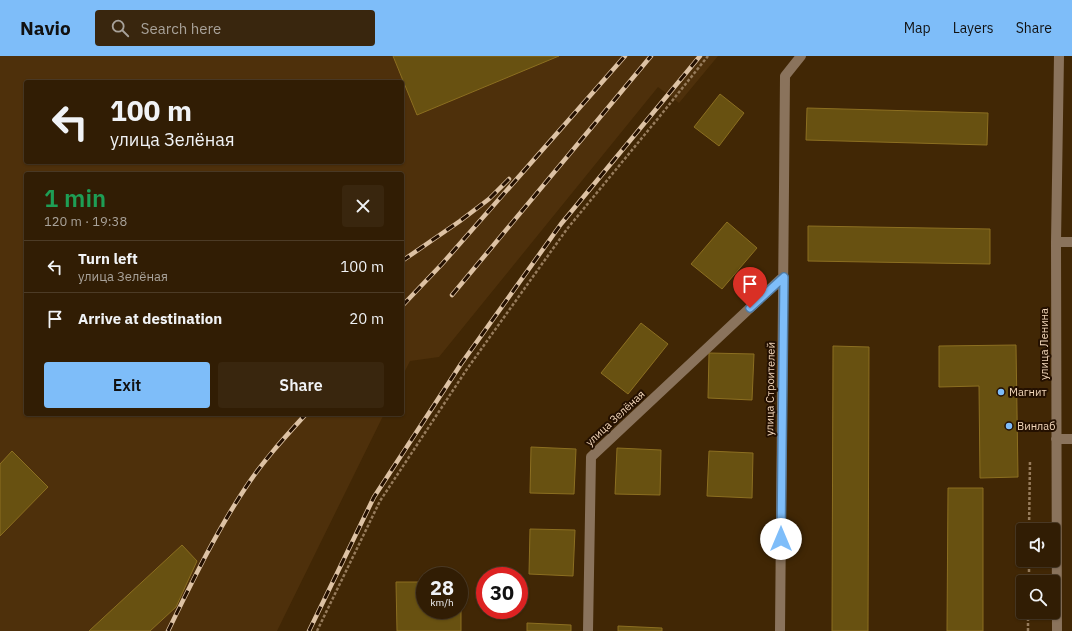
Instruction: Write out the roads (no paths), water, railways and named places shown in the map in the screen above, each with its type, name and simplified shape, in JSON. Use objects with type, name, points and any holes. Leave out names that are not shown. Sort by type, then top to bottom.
[{"type":"street","name":"улица Строителей","points":[[780,631],[785,76],[801,56]]},
{"type":"street","name":"улица Ленина","points":[[1057,631],[1056,242],[1059,56]]},
{"type":"street","points":[[1056,242],[1072,242]]},
{"type":"street","name":"улица Зелёная","points":[[588,631],[591,457],[784,277]]},
{"type":"street","points":[[1056,439],[1072,439]]},
{"type":"railway","points":[[404,304],[442,264],[625,56]]},
{"type":"railway","points":[[452,295],[651,56]]},
{"type":"railway","points":[[309,631],[374,497],[461,364],[561,224],[700,56]]},
{"type":"railway","points":[[404,260],[489,199],[509,179]]},
{"type":"railway","points":[[168,631],[205,558],[235,504],[267,459],[304,416]]},
{"type":"place","name":"Магнит","points":[[1001,392]]},
{"type":"place","name":"Винлаб","points":[[1009,426]]}]
